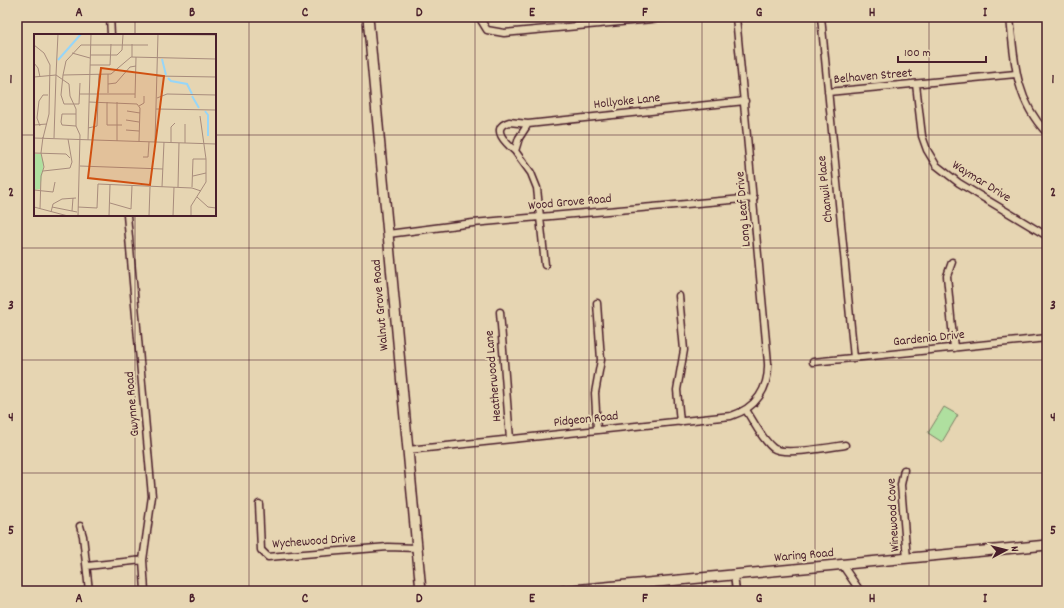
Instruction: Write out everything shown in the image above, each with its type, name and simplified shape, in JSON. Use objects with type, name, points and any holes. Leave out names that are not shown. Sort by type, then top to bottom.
[{"type":"main road","name":"Walnut Grove Road","points":[[368,17],[421,591]]},
{"type":"main road","name":"Waring Road","points":[[563,591],[842,566],[1047,545]]},
{"type":"street","points":[[110,17],[111,34]]},
{"type":"street","points":[[479,17],[487,30],[504,33],[673,17]]},
{"type":"street","name":"Long Leaf Drive","points":[[736,17],[754,198],[768,363],[767,382],[759,397]]},
{"type":"street","name":"Chanwil Place","points":[[821,17],[854,358]]},
{"type":"street","points":[[1010,17],[1016,74],[1027,108],[1047,133]]},
{"type":"street","name":"Belhaven Street","points":[[828,92],[1016,74]]},
{"type":"street","name":"Waymar Drive","points":[[916,84],[922,136],[927,150],[936,165],[952,178],[1047,236]]},
{"type":"street","name":"Hollyoke Lane","points":[[515,150],[502,139],[500,130],[509,122],[528,124],[745,102]]},
{"type":"street","points":[[528,124],[519,138],[515,150],[527,166],[539,196],[545,265]]},
{"type":"street","name":"Wood Grove Road","points":[[388,234],[473,223],[754,198]]},
{"type":"street","name":"Gwynne Road","points":[[127,216],[152,496],[143,560],[145,591]]},
{"type":"street","points":[[952,262],[947,276],[954,348]]},
{"type":"street","points":[[679,296],[684,350],[677,390],[680,422]]},
{"type":"street","points":[[597,303],[601,360],[595,393],[597,430]]},
{"type":"street","name":"Heatherwood Lane","points":[[500,312],[510,438]]},
{"type":"street","name":"Gardenia Drive","points":[[813,362],[1047,338]]},
{"type":"street","name":"Pidgeon Road","points":[[408,450],[510,438],[731,416],[746,410],[759,397]]},
{"type":"street","points":[[746,410],[765,439],[776,450],[788,451],[845,445]]},
{"type":"street","name":"Winewood Cove","points":[[904,470],[901,485],[907,559]]},
{"type":"street","name":"Wychewood Drive","points":[[259,504],[261,550],[268,558],[388,547],[417,548]]},
{"type":"street","points":[[80,526],[83,536],[89,591]]},
{"type":"street","points":[[87,566],[143,560]]},
{"type":"street","points":[[842,566],[860,591]]},
{"type":"street","points":[[734,575],[736,591]]},
{"type":"green space","points":[[944,407],[958,415],[942,442],[928,433]]}]
